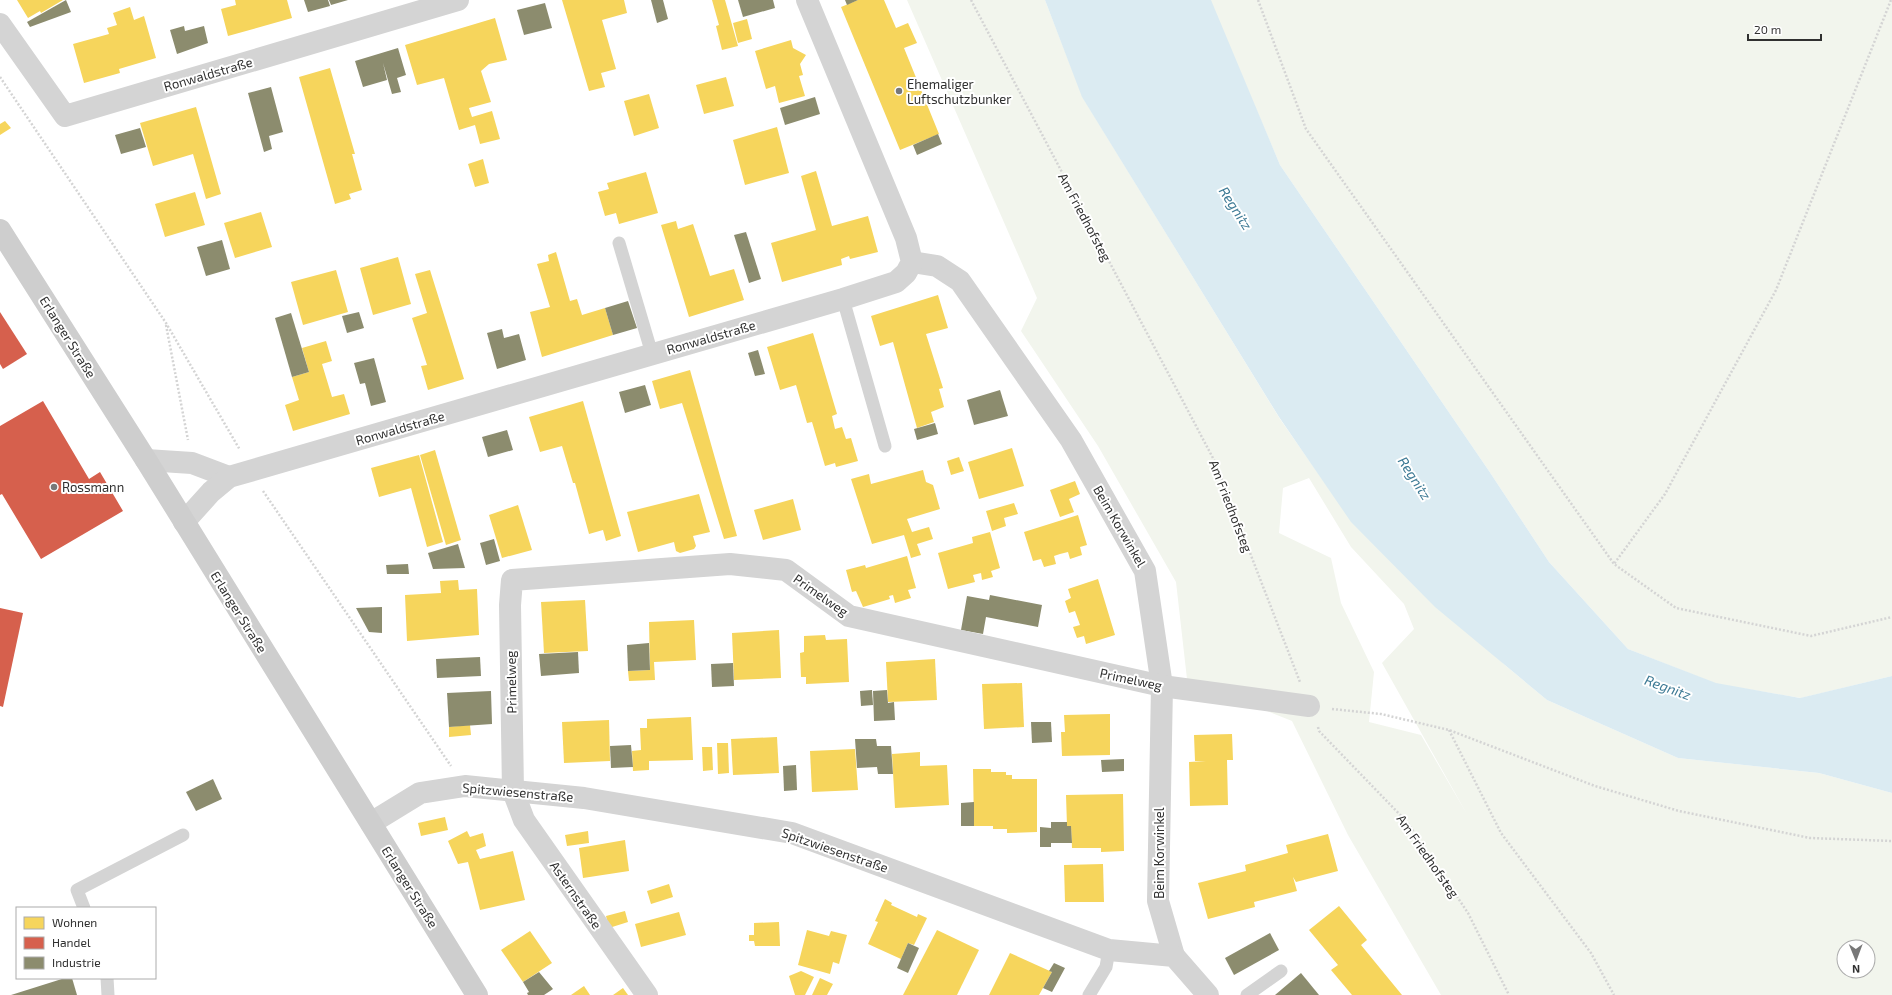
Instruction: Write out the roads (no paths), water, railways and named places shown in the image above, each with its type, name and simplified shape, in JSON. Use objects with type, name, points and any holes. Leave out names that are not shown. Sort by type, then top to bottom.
[{"type":"main road","name":"Erlanger Straße","points":[[0,230],[146,460],[477,995]]},
{"type":"street","name":"Ronwaldstraße","points":[[0,24],[65,116],[458,0]]},
{"type":"street","points":[[807,0],[906,238],[912,262]]},
{"type":"street","name":"Ronwaldstraße","points":[[184,522],[211,492],[229,477],[843,299],[896,282],[906,273],[912,262]]},
{"type":"street","name":"Beim Korwinkel","points":[[912,262],[937,266],[960,281],[1071,440],[1146,571],[1162,686],[1158,901],[1174,956]]},
{"type":"street","points":[[146,460],[192,463],[229,477]]},
{"type":"street","name":"Primelweg","points":[[513,790],[510,605],[512,580],[730,564],[786,570],[849,616],[1162,686],[1309,706]]},
{"type":"street","name":"Spitzwiesenstraße","points":[[371,823],[420,793],[465,786],[584,798],[792,833],[1109,950],[1174,956]]},
{"type":"street","name":"Asternstraße","points":[[513,790],[524,820],[647,995]]},
{"type":"street","points":[[1174,956],[1208,995]]},
{"type":"lane","points":[[620,243],[652,354]]},
{"type":"lane","points":[[843,299],[885,446]]},
{"type":"lane","points":[[84,907],[77,890],[182,835]]},
{"type":"lane","points":[[1089,995],[1106,967],[1109,950]]},
{"type":"lane","points":[[1247,995],[1281,971]]},
{"type":"lane","points":[[107,979],[108,995]]},
{"type":"water","name":"Regnitz","points":[[1045,0],[1211,0],[1280,165],[1489,471],[1549,562],[1628,649],[1716,683],[1800,698],[1892,676],[1892,793],[1819,773],[1678,758],[1547,700],[1435,607],[1351,522],[1279,417],[1082,97]]},
{"type":"place","name":"Ehemaliger Luftschutzbunker","points":[[899,91]]},
{"type":"place","name":"Rossmann","points":[[54,487]]}]
